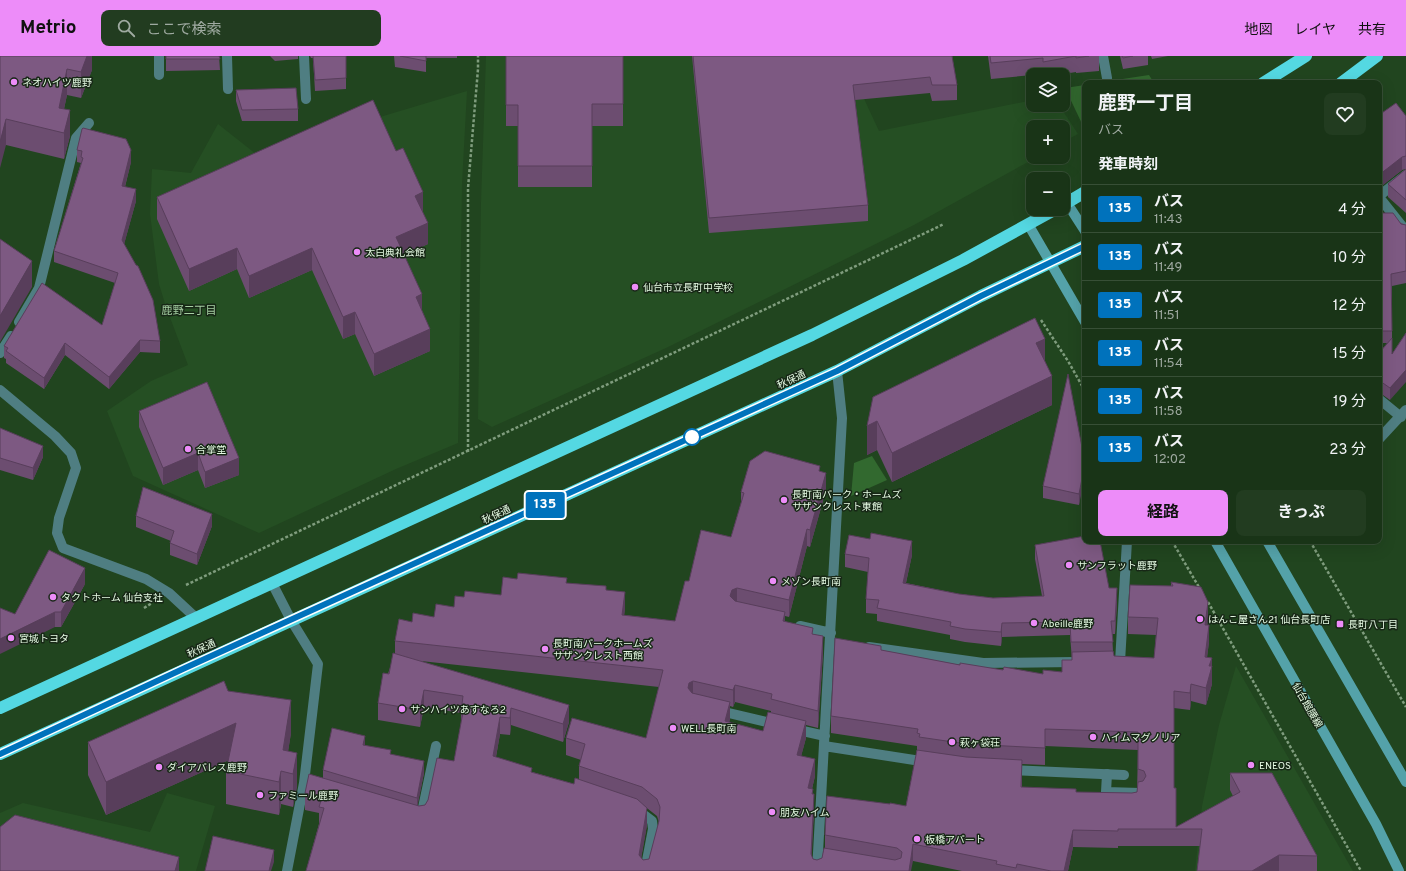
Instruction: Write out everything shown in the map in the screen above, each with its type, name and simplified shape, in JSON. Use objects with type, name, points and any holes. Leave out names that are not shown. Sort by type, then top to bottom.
[{"type":"highway","points":[[1267,80],[1306,56]]},
{"type":"highway","points":[[1345,80],[1377,56]]},
{"type":"highway","points":[[1070,201],[1082,194]]},
{"type":"highway","points":[[0,708],[812,335],[963,260],[1043,216]]},
{"type":"highway","name":"秋保通","points":[[0,754],[837,371],[1082,247]]},
{"type":"main road","points":[[1070,211],[1082,227]]},
{"type":"main road","points":[[1028,224],[1082,317]]},
{"type":"main road","name":"仙台館腰線","points":[[1217,544],[1376,824],[1399,871]]},
{"type":"main road","points":[[1269,544],[1406,782]]},
{"type":"street","points":[[159,56],[159,76]]},
{"type":"street","points":[[227,56],[228,89]]},
{"type":"street","points":[[304,56],[306,98]]},
{"type":"street","points":[[1103,56],[1107,78]]},
{"type":"street","points":[[0,352],[39,288],[76,138],[89,123]]},
{"type":"street","points":[[1382,195],[1406,175]]},
{"type":"street","points":[[1382,201],[1406,231]]},
{"type":"street","points":[[817,871],[822,858],[825,741],[833,640],[842,418],[837,371]]},
{"type":"street","points":[[0,390],[56,436],[70,453],[76,468],[59,518],[57,533],[63,548],[146,579],[169,593],[196,618]]},
{"type":"street","points":[[1382,401],[1403,413],[1382,436]]},
{"type":"street","points":[[1105,662],[1120,662],[1128,544]]},
{"type":"street","points":[[272,583],[291,620],[318,664],[308,785],[287,871]]},
{"type":"street","points":[[787,624],[833,640]]},
{"type":"street","points":[[861,646],[983,663],[1082,662]]},
{"type":"street","points":[[709,708],[825,741],[934,763]]},
{"type":"street","points":[[409,815],[422,816],[436,746]]},
{"type":"street","points":[[997,769],[1124,775]]},
{"type":"street","points":[[1107,774],[1106,792],[1140,793]]},
{"type":"street","points":[[624,805],[640,810],[652,821],[653,829],[645,871]]},
{"type":"path","points":[[468,452],[468,188],[478,56]]},
{"type":"path","points":[[144,608],[169,593],[468,452],[944,224]]},
{"type":"path","points":[[1041,320],[1082,385]]},
{"type":"path","points":[[1174,544],[1361,871]]},
{"type":"path","points":[[1312,544],[1406,707]]},
{"type":"shaded area","name":"仙台市立長町中学校","points":[[486,56],[852,56],[853,75],[879,131],[1026,101],[1026,112],[1064,112],[1069,120],[1026,120],[1026,163],[914,225],[666,348],[492,427],[478,419],[481,202]]},
{"type":"shaded area","points":[[1149,75],[1152,80],[1116,80]]},
{"type":"shaded area","points":[[1082,85],[1082,124],[1070,98],[1070,87]]},
{"type":"shaded area","points":[[467,91],[462,184],[458,443],[396,469],[259,533],[133,476],[107,411],[151,381],[188,365],[159,284],[150,214],[152,169],[191,173],[218,124],[256,154]]},
{"type":"shaded area","name":"仙台市立長町中学校","points":[[1070,122],[1078,134],[1070,138]]},
{"type":"shaded area","points":[[872,456],[887,480],[851,496],[854,463]]},
{"type":"shaded area","name":"ENEOS","points":[[1236,666],[1353,871],[1195,871],[1202,806],[1219,725]]},
{"type":"shaded area","points":[[167,793],[215,806],[196,871],[0,871],[0,813],[23,803],[150,832]]},
{"type":"building","points":[[0,56],[87,56],[81,72],[67,69],[59,108],[70,110],[64,133],[6,119],[0,142]]},
{"type":"building","points":[[166,56],[219,56],[220,59],[166,59]]},
{"type":"building","points":[[313,56],[346,56],[346,78],[315,80]]},
{"type":"building","points":[[400,56],[426,56],[426,61]]},
{"type":"building","points":[[506,56],[623,56],[623,104],[592,104],[592,166],[518,166],[518,105],[506,105]]},
{"type":"building","points":[[693,56],[952,56],[957,85],[932,85],[930,77],[853,85],[868,205],[709,218]]},
{"type":"building","points":[[990,56],[1076,56],[1043,62],[1043,58],[991,63]]},
{"type":"building","points":[[1076,56],[1089,56],[1076,58]]},
{"type":"building","points":[[1122,56],[1133,56],[1123,58]]},
{"type":"building","points":[[296,88],[298,109],[242,110],[236,90]]},
{"type":"building","name":"太白典礼会館","points":[[373,100],[396,151],[403,148],[423,192],[415,196],[428,223],[396,237],[422,294],[416,297],[430,329],[374,354],[355,312],[343,317],[312,248],[249,276],[237,248],[189,269],[157,197]]},
{"type":"building","points":[[1396,103],[1406,116],[1406,156],[1402,157],[1382,173],[1382,113]]},
{"type":"building","points":[[83,128],[126,139],[131,150],[122,186],[136,189],[122,240],[138,266],[153,300],[160,341],[140,340],[109,377],[65,343],[44,378],[6,351],[8,348],[4,346],[42,283],[102,325],[118,273],[54,251],[83,158],[81,157],[82,151],[77,150]]},
{"type":"building","points":[[1406,169],[1406,200],[1388,184]]},
{"type":"building","points":[[1382,213],[1393,213],[1401,224],[1406,225],[1406,271],[1391,274],[1392,331],[1382,331]]},
{"type":"building","points":[[0,239],[32,261],[0,316]]},
{"type":"building","points":[[1035,318],[1045,339],[1036,343],[1052,376],[892,453],[877,421],[867,426],[873,397]]},
{"type":"building","points":[[1406,333],[1406,370],[1390,388],[1382,382],[1382,350],[1392,338],[1392,354]]},
{"type":"building","points":[[1068,374],[1082,447],[1082,478],[1079,494],[1043,486]]},
{"type":"building","name":"合掌堂","points":[[207,382],[239,458],[205,472],[198,453],[163,468],[139,411]]},
{"type":"building","points":[[0,428],[43,446],[33,468],[0,458]]},
{"type":"building","points":[[765,451],[820,466],[819,471],[826,473],[810,530],[807,529],[789,600],[737,588],[732,590],[730,596],[735,601],[785,612],[783,621],[813,628],[812,634],[823,636],[818,711],[771,699],[772,694],[735,685],[733,690],[693,681],[689,683],[688,688],[692,693],[730,702],[725,721],[763,731],[768,712],[806,721],[797,755],[815,759],[808,788],[813,789],[812,794],[814,794],[811,854],[813,859],[817,860],[822,858],[824,848],[895,860],[901,858],[902,852],[897,848],[825,835],[827,796],[906,806],[917,750],[966,757],[1022,760],[1021,787],[1076,789],[1076,792],[1132,793],[1137,792],[1138,782],[1143,781],[1146,776],[1144,771],[1138,769],[1138,732],[1045,729],[1045,748],[967,744],[919,737],[920,734],[917,733],[918,729],[831,716],[835,638],[881,646],[881,650],[960,665],[960,663],[1003,670],[1004,667],[1043,674],[1043,670],[1062,672],[1062,660],[1072,660],[1072,652],[1113,651],[1114,656],[1154,658],[1158,618],[1128,617],[1130,585],[1173,586],[1171,582],[1201,587],[1208,602],[1205,625],[1209,625],[1205,657],[1212,658],[1209,666],[1212,666],[1206,688],[1191,684],[1190,693],[1174,691],[1174,788],[1176,788],[1176,827],[1240,792],[1230,773],[1272,773],[1317,856],[1279,855],[1252,871],[1197,871],[1202,829],[1118,829],[1118,831],[1073,830],[1064,871],[1051,871],[1017,864],[1016,868],[996,864],[997,861],[913,844],[909,871],[306,871],[324,808],[319,807],[322,797],[305,793],[309,774],[419,806],[425,805],[428,800],[437,758],[454,761],[463,712],[461,712],[463,696],[424,690],[420,710],[378,703],[383,673],[389,674],[393,653],[569,705],[563,724],[511,708],[510,718],[500,717],[493,756],[532,768],[531,772],[574,784],[575,778],[637,799],[647,808],[639,855],[643,860],[649,859],[659,821],[660,807],[657,799],[642,787],[579,766],[585,744],[566,738],[572,718],[646,738],[663,670],[395,641],[399,619],[412,622],[413,613],[434,617],[436,604],[454,607],[455,596],[464,597],[465,591],[501,595],[503,577],[517,579],[518,573],[567,578],[566,583],[606,586],[606,590],[625,592],[622,615],[675,621],[685,581],[689,581],[701,530],[731,537],[744,493],[741,492],[750,461]]},
{"type":"building","points":[[143,487],[212,514],[197,554],[170,543],[174,531],[136,516]]},
{"type":"building","points":[[871,533],[912,541],[903,583],[959,594],[993,598],[1044,596],[1035,545],[1082,537],[1082,544],[1101,544],[1109,588],[1117,588],[1115,621],[1111,621],[1113,642],[1071,642],[1070,622],[1002,623],[1001,632],[965,629],[950,626],[951,622],[877,608],[879,600],[866,599],[869,558],[845,554],[849,535],[870,539]]},
{"type":"building","points":[[49,550],[85,568],[61,612],[55,612],[0,639],[0,608],[15,614]]},
{"type":"building","points":[[224,681],[228,691],[291,700],[283,750],[297,753],[293,774],[281,771],[279,782],[226,771],[236,723],[106,782],[88,742]]},
{"type":"building","points":[[332,728],[365,736],[363,745],[391,750],[390,754],[424,761],[417,798],[323,770]]},
{"type":"building","points":[[15,815],[179,857],[175,871],[0,871],[0,827]]},
{"type":"building","points":[[213,836],[274,850],[269,871],[205,871]]},
{"type":"bus line","name":"135","points":[[0,754],[185,668],[837,371],[981,296],[1082,247]]},
{"type":"place","name":"ネオハイツ鹿野","points":[[14,82]]},
{"type":"place","name":"太白典礼会館","points":[[357,252]]},
{"type":"place","name":"仙台市立長町中学校","points":[[635,287]]},
{"type":"place","name":"合掌堂","points":[[188,449]]},
{"type":"place","name":"長町南パーク・ホームズ サザンクレスト東館","points":[[784,500]]},
{"type":"place","name":"サンフラット鹿野","points":[[1069,565]]},
{"type":"place","name":"メゾン長町南","points":[[773,581]]},
{"type":"place","name":"タクトホーム 仙台支社","points":[[53,597]]},
{"type":"place","name":"はんこ屋さん21 仙台長町店","points":[[1200,619]]},
{"type":"place","name":"Abeille鹿野","points":[[1034,623]]},
{"type":"place","name":"長町八丁目","points":[[1340,624]]},
{"type":"place","name":"宮城トヨタ","points":[[11,638]]},
{"type":"place","name":"長町南パークホームズ サザンクレスト西館","points":[[545,649]]},
{"type":"place","name":"サンハイツあすなろ2","points":[[402,709]]},
{"type":"place","name":"WELL長町南","points":[[673,728]]},
{"type":"place","name":"ハイムマグノリア","points":[[1093,737]]},
{"type":"place","name":"萩ヶ袋荘","points":[[952,742]]},
{"type":"place","name":"ENEOS","points":[[1251,765]]},
{"type":"place","name":"ダイアパレス鹿野","points":[[159,767]]},
{"type":"place","name":"ファミール鹿野","points":[[260,795]]},
{"type":"place","name":"朋友ハイム","points":[[772,812]]},
{"type":"place","name":"板橋アパート","points":[[917,839]]},
{"type":"district","name":"鹿野二丁目","points":[[189,310]]}]
